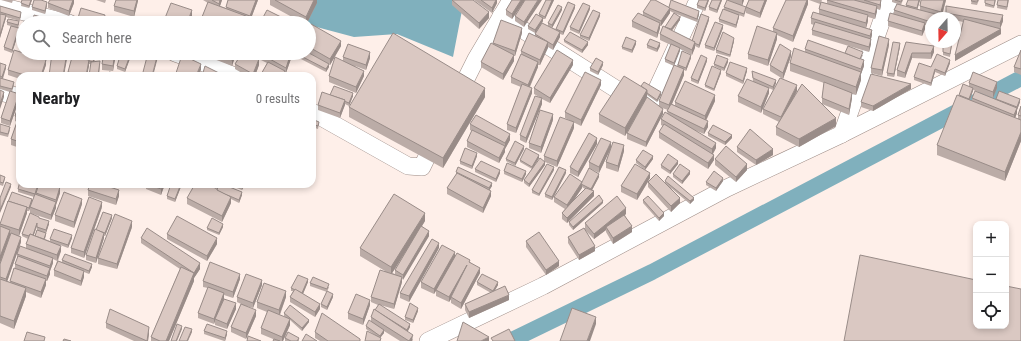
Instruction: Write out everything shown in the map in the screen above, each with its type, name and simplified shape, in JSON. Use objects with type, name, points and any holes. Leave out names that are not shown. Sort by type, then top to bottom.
[{"type":"street","points":[[316,114],[408,166],[422,167],[476,59],[511,0]]},
{"type":"street","points":[[501,16],[627,96],[649,106],[698,0]]},
{"type":"street","points":[[842,134],[889,0]]},
{"type":"street","points":[[0,6],[41,16]]},
{"type":"street","points":[[428,341],[543,286],[727,188],[842,134],[1021,44]]},
{"type":"street","points":[[215,60],[229,72]]},
{"type":"street","points":[[0,92],[16,96]]},
{"type":"water","points":[[307,0],[464,0],[453,57],[397,34],[354,37],[316,27],[316,16],[304,16]]},
{"type":"building","points":[[22,0],[31,0],[29,6],[21,3]]},
{"type":"building","points":[[34,0],[47,2],[45,11],[32,7]]},
{"type":"building","points":[[50,0],[73,0],[69,11],[48,3]]},
{"type":"building","points":[[116,0],[137,0],[134,11],[114,6]]},
{"type":"building","points":[[212,0],[220,0],[219,4]]},
{"type":"building","points":[[228,0],[256,0],[250,16],[226,7]]},
{"type":"building","points":[[275,0],[314,0],[306,16]]},
{"type":"building","points":[[452,0],[473,0],[489,12],[479,23]]},
{"type":"building","points":[[481,0],[496,0],[492,8]]},
{"type":"building","points":[[512,0],[521,0],[512,14],[506,10]]},
{"type":"building","points":[[525,0],[538,0],[524,22],[515,16]]},
{"type":"building","points":[[546,0],[552,0],[545,17],[539,14]]},
{"type":"building","points":[[651,0],[655,0],[670,8],[661,21],[643,12]]},
{"type":"building","points":[[671,0],[699,11],[697,19],[669,8]]},
{"type":"building","points":[[699,0],[708,0],[705,8],[697,5]]},
{"type":"building","points":[[712,0],[721,0],[717,10],[709,7]]},
{"type":"building","points":[[727,0],[746,7],[744,14],[724,7]]},
{"type":"building","points":[[749,0],[765,0],[760,13],[746,7]]},
{"type":"building","points":[[786,0],[807,0],[793,36],[773,28]]},
{"type":"building","points":[[827,0],[854,0],[877,6],[875,14]]},
{"type":"building","points":[[864,0],[881,0],[880,5]]},
{"type":"building","points":[[908,0],[919,0],[917,8],[906,5]]},
{"type":"building","points":[[921,0],[944,0],[941,12],[920,6]]},
{"type":"building","points":[[985,0],[995,0],[994,6],[985,3]]},
{"type":"building","points":[[998,0],[1008,0],[1007,7],[997,5]]},
{"type":"building","points":[[208,2],[246,16],[202,16]]},
{"type":"building","points":[[568,2],[575,5],[563,32],[556,29]]},
{"type":"building","points":[[821,2],[868,15],[866,23],[819,9]]},
{"type":"building","points":[[171,3],[192,10],[190,16],[166,16]]},
{"type":"building","points":[[583,3],[590,6],[579,31],[570,27]]},
{"type":"building","points":[[897,4],[928,12],[925,12],[925,20],[894,10]]},
{"type":"building","points":[[558,5],[562,7],[552,25],[548,23]]},
{"type":"building","points":[[0,6],[21,12],[20,16],[16,17],[0,12]]},
{"type":"building","points":[[946,6],[1003,15],[1000,23],[961,16],[961,12],[946,12]]},
{"type":"building","points":[[81,8],[105,15],[105,16],[79,16]]},
{"type":"building","points":[[723,9],[739,15],[736,25],[719,19]]},
{"type":"building","points":[[267,10],[279,16],[264,16]]},
{"type":"building","points":[[593,10],[600,13],[589,38],[580,35]]},
{"type":"building","points":[[813,12],[872,30],[870,36],[811,18]]},
{"type":"building","points":[[638,13],[660,23],[657,33],[632,21]]},
{"type":"building","points":[[674,13],[680,17],[671,29],[665,27]]},
{"type":"building","points":[[890,13],[925,23],[922,31],[888,21]]},
{"type":"building","points":[[0,14],[6,15],[0,35]]},
{"type":"building","points":[[536,14],[543,18],[535,30],[528,26]]},
{"type":"building","points":[[701,14],[709,17],[699,45],[692,41]]},
{"type":"building","points":[[8,19],[16,20],[16,24],[7,22]]},
{"type":"building","points":[[964,19],[1001,29],[955,55],[957,48],[961,48],[961,31]]},
{"type":"building","points":[[501,20],[522,28],[515,51],[493,43]]},
{"type":"building","points":[[715,22],[723,25],[714,48],[705,45]]},
{"type":"building","points":[[815,22],[871,39],[869,47],[812,30]]},
{"type":"building","points":[[542,23],[560,32],[553,45],[535,34]]},
{"type":"building","points":[[11,26],[16,27],[16,37],[12,50],[4,47]]},
{"type":"building","points":[[663,26],[695,42],[692,50],[660,34]]},
{"type":"building","points":[[757,26],[777,33],[768,60],[748,54]]},
{"type":"building","points":[[316,27],[341,41],[330,59],[316,51]]},
{"type":"building","points":[[570,32],[588,42],[582,50],[564,40]]},
{"type":"building","points":[[723,32],[734,38],[730,55],[716,50]]},
{"type":"building","points":[[393,33],[485,88],[443,158],[349,107]]},
{"type":"building","points":[[529,33],[548,42],[540,60],[521,51]]},
{"type":"building","points":[[879,36],[889,39],[882,70],[871,68]]},
{"type":"building","points":[[626,37],[636,41],[632,50],[622,47]]},
{"type":"building","points":[[650,39],[660,43],[657,49],[647,45]]},
{"type":"building","points":[[808,40],[864,60],[861,69],[805,49]]},
{"type":"building","points":[[893,42],[900,43],[894,74],[887,73]]},
{"type":"building","points":[[906,42],[925,45],[925,48],[933,48],[931,53],[912,53],[905,73],[897,70]]},
{"type":"building","points":[[491,43],[514,55],[503,74],[481,62]]},
{"type":"building","points":[[348,44],[370,52],[366,65],[343,57]]},
{"type":"building","points":[[671,44],[680,48],[674,63],[665,59]]},
{"type":"building","points":[[780,44],[791,51],[783,73],[770,65]]},
{"type":"building","points":[[848,46],[863,52],[860,59],[845,53]]},
{"type":"building","points":[[794,48],[861,72],[856,87],[790,63]]},
{"type":"building","points":[[943,48],[951,48],[950,54],[943,52]]},
{"type":"building","points":[[14,50],[16,51],[16,60],[46,60],[42,72],[16,72],[8,70]]},
{"type":"building","points":[[557,50],[573,60],[550,98],[534,88]]},
{"type":"building","points":[[1021,50],[1021,69],[1014,67]]},
{"type":"building","points":[[682,51],[691,55],[686,68],[678,65]]},
{"type":"building","points":[[521,54],[538,62],[528,85],[511,77]]},
{"type":"building","points":[[937,54],[950,60],[945,73],[935,69],[931,83],[914,77],[919,63],[931,67]]},
{"type":"building","points":[[701,55],[707,58],[698,81],[691,78]]},
{"type":"building","points":[[717,55],[728,59],[724,68],[714,64]]},
{"type":"building","points":[[316,57],[329,64],[326,69],[309,60],[316,60]]},
{"type":"building","points":[[335,57],[364,71],[356,87],[329,76]]},
{"type":"building","points":[[596,58],[603,62],[598,72],[590,68]]},
{"type":"building","points":[[51,60],[66,60],[64,72],[50,72]]},
{"type":"building","points":[[71,60],[89,60],[87,72],[68,72]]},
{"type":"building","points":[[103,60],[114,60],[113,66],[102,64]]},
{"type":"building","points":[[119,60],[128,60],[125,69],[117,66]]},
{"type":"building","points":[[146,60],[156,60],[153,72],[143,72]]},
{"type":"building","points":[[180,60],[193,60],[201,64],[198,72],[176,72]]},
{"type":"building","points":[[238,60],[259,60],[254,72],[249,72],[235,64]]},
{"type":"building","points":[[272,60],[289,60],[286,68]]},
{"type":"building","points":[[100,61],[99,72],[90,72],[91,62]]},
{"type":"building","points":[[268,62],[285,71],[285,72],[262,72]]},
{"type":"building","points":[[730,62],[747,68],[743,81],[726,73]]},
{"type":"building","points":[[0,63],[6,65],[2,77],[0,76]]},
{"type":"building","points":[[674,65],[684,69],[669,105],[659,101]]},
{"type":"building","points":[[205,66],[217,72],[203,72]]},
{"type":"building","points":[[712,66],[721,70],[714,89],[705,85]]},
{"type":"building","points":[[752,71],[776,80],[773,87],[753,78]]},
{"type":"building","points":[[585,72],[601,80],[581,120],[565,112]]},
{"type":"building","points":[[973,72],[997,82],[993,92],[969,83]]},
{"type":"building","points":[[871,74],[911,84],[873,106],[861,102]]},
{"type":"building","points":[[624,76],[647,90],[625,128],[599,114]]},
{"type":"building","points":[[0,78],[14,82],[12,89],[0,86]]},
{"type":"building","points":[[780,78],[797,85],[781,117],[763,109]]},
{"type":"building","points":[[747,79],[769,88],[761,107],[738,96]]},
{"type":"building","points":[[685,81],[715,95],[705,116],[675,102]]},
{"type":"building","points":[[644,82],[661,92],[657,100],[647,93],[647,90],[641,86]]},
{"type":"building","points":[[824,82],[852,93],[849,109],[822,98]]},
{"type":"building","points":[[522,84],[532,88],[516,128],[507,124]]},
{"type":"building","points":[[802,84],[836,118],[799,139],[776,127]]},
{"type":"building","points":[[963,84],[973,88],[969,99],[959,95]]},
{"type":"building","points":[[334,86],[353,93],[349,103],[344,101],[345,100],[330,95]]},
{"type":"building","points":[[0,90],[4,92],[0,104]]},
{"type":"building","points":[[10,91],[16,93],[16,103],[10,121],[1,118]]},
{"type":"building","points":[[975,91],[1017,108],[1014,115],[972,98]]},
{"type":"building","points":[[999,91],[1020,99],[1017,107],[996,99]]},
{"type":"building","points":[[322,92],[345,100],[340,113],[318,105]]},
{"type":"building","points":[[957,95],[1021,120],[1021,132],[1005,172],[937,145]]},
{"type":"building","points":[[535,96],[542,98],[526,138],[520,135]]},
{"type":"building","points":[[647,97],[663,109],[646,142],[627,133]]},
{"type":"building","points":[[671,104],[708,121],[704,129],[667,111]]},
{"type":"building","points":[[1021,106],[1021,116],[1018,115]]},
{"type":"building","points":[[540,110],[553,114],[541,147],[529,143]]},
{"type":"building","points":[[665,112],[716,143],[712,149],[661,119]]},
{"type":"building","points":[[476,115],[510,134],[505,143],[470,124]]},
{"type":"building","points":[[560,117],[574,122],[557,161],[544,156]]},
{"type":"building","points":[[316,121],[319,122],[318,126],[316,125]]},
{"type":"building","points":[[0,124],[10,127],[8,134],[0,132]]},
{"type":"building","points":[[664,124],[714,155],[708,163],[659,132]]},
{"type":"building","points":[[16,125],[16,141],[11,139]]},
{"type":"building","points":[[713,125],[732,135],[725,142],[708,133]]},
{"type":"building","points":[[750,129],[773,149],[756,160],[737,147]]},
{"type":"building","points":[[472,130],[505,146],[499,158],[467,141]]},
{"type":"building","points":[[589,133],[597,138],[578,172],[570,167]]},
{"type":"building","points":[[601,138],[611,142],[599,167],[589,162]]},
{"type":"building","points":[[515,141],[524,146],[515,163],[506,159]]},
{"type":"building","points":[[613,142],[624,145],[618,166],[606,162]]},
{"type":"building","points":[[726,146],[747,164],[736,177],[715,159]]},
{"type":"building","points":[[465,148],[477,153],[472,166],[460,161]]},
{"type":"building","points":[[526,148],[539,155],[532,167],[520,160]]},
{"type":"building","points":[[643,150],[653,156],[645,167],[636,160]]},
{"type":"building","points":[[668,154],[678,161],[670,171],[661,165]]},
{"type":"building","points":[[540,158],[545,162],[529,184],[524,180]]},
{"type":"building","points":[[481,161],[500,170],[496,179],[475,169]]},
{"type":"building","points":[[507,163],[526,171],[522,179],[504,171]]},
{"type":"building","points":[[547,164],[554,167],[539,194],[532,190]]},
{"type":"building","points":[[635,164],[650,173],[637,194],[621,186]]},
{"type":"building","points":[[680,164],[690,171],[682,181],[673,174]]},
{"type":"building","points":[[458,167],[492,183],[489,188],[456,172]]},
{"type":"building","points":[[559,167],[566,170],[552,197],[545,194]]},
{"type":"building","points":[[589,168],[599,174],[591,189],[581,184]]},
{"type":"building","points":[[714,171],[723,178],[716,188],[706,182]]},
{"type":"building","points":[[457,173],[491,191],[483,208],[447,188]]},
{"type":"building","points":[[570,174],[582,182],[567,205],[554,197]]},
{"type":"building","points":[[656,174],[680,198],[671,206],[648,182]]},
{"type":"building","points":[[0,175],[5,177],[3,183],[0,182]]},
{"type":"building","points":[[668,176],[694,198],[690,201],[665,181]]},
{"type":"building","points":[[6,182],[11,184],[0,210],[0,198]]},
{"type":"building","points":[[18,188],[37,188],[35,194]]},
{"type":"building","points":[[38,188],[60,188],[56,200],[36,193]]},
{"type":"building","points":[[89,188],[113,188],[119,190],[116,199],[88,190]]},
{"type":"building","points":[[170,188],[179,188],[175,199],[167,196]]},
{"type":"building","points":[[193,188],[215,188],[231,197],[222,216],[187,198]]},
{"type":"building","points":[[218,188],[232,188],[242,192],[239,200],[217,190]]},
{"type":"building","points":[[586,188],[594,191],[567,218],[562,213]]},
{"type":"building","points":[[12,192],[32,199],[29,208],[8,201]]},
{"type":"building","points":[[64,192],[82,199],[74,222],[55,215]]},
{"type":"building","points":[[35,194],[56,202],[51,215],[30,207]]},
{"type":"building","points":[[394,194],[425,213],[391,267],[360,248]]},
{"type":"building","points":[[599,195],[603,201],[573,227],[569,222]]},
{"type":"building","points":[[617,196],[626,208],[594,234],[585,223]]},
{"type":"building","points":[[648,196],[664,213],[659,218],[643,200]]},
{"type":"building","points":[[89,197],[102,202],[84,252],[71,248]]},
{"type":"building","points":[[8,201],[27,207],[19,230],[0,224]]},
{"type":"building","points":[[103,212],[112,215],[105,233],[96,230]]},
{"type":"building","points":[[30,213],[49,221],[46,230],[37,227],[37,223],[33,235],[30,234],[29,236],[22,234]]},
{"type":"building","points":[[115,214],[132,221],[117,264],[98,258]]},
{"type":"building","points":[[624,215],[632,226],[613,238],[606,227]]},
{"type":"building","points":[[177,216],[217,238],[207,256],[167,234]]},
{"type":"building","points":[[212,218],[223,224],[219,233],[207,228]]},
{"type":"building","points":[[0,226],[10,230],[0,257]]},
{"type":"building","points":[[421,226],[429,231],[403,275],[395,270]]},
{"type":"building","points":[[147,228],[200,263],[194,273],[141,238]]},
{"type":"building","points":[[584,228],[595,246],[579,255],[568,237]]},
{"type":"building","points":[[54,229],[72,235],[68,245],[50,239]]},
{"type":"building","points":[[95,229],[104,233],[96,258],[86,255]]},
{"type":"building","points":[[37,230],[46,233],[44,239],[35,236]]},
{"type":"building","points":[[539,232],[559,261],[546,270],[526,241]]},
{"type":"building","points":[[11,233],[21,237],[6,279],[0,277],[0,264]]},
{"type":"building","points":[[30,234],[61,246],[57,255],[26,244]]},
{"type":"building","points":[[432,239],[439,243],[409,296],[400,293]]},
{"type":"building","points":[[442,245],[455,252],[434,289],[421,282]]},
{"type":"building","points":[[20,246],[53,258],[50,266],[17,254]]},
{"type":"building","points":[[457,253],[470,260],[469,262],[480,268],[461,303],[451,297],[467,265],[449,297],[436,290]]},
{"type":"building","points":[[65,254],[92,264],[89,271],[62,260]]},
{"type":"building","points":[[860,255],[973,279],[973,329],[1009,329],[1009,287],[1021,289],[1021,341],[844,341]]},
{"type":"building","points":[[18,256],[50,268],[47,276],[15,264]]},
{"type":"building","points":[[58,261],[84,271],[81,281],[54,270]]},
{"type":"building","points":[[210,262],[240,274],[233,292],[203,281]]},
{"type":"building","points":[[181,267],[194,273],[166,341],[160,341],[151,337]]},
{"type":"building","points":[[14,268],[46,279],[41,292],[10,281]]},
{"type":"building","points":[[380,270],[402,277],[394,304],[371,297]]},
{"type":"building","points":[[246,274],[262,280],[253,303],[237,297]]},
{"type":"building","points":[[482,274],[498,282],[493,291],[477,282]]},
{"type":"building","points":[[298,275],[308,279],[302,293],[291,288]]},
{"type":"building","points":[[313,277],[329,284],[327,289],[310,283]]},
{"type":"building","points":[[0,279],[26,288],[14,321],[0,316]]},
{"type":"building","points":[[264,283],[286,291],[279,310],[257,302]]},
{"type":"building","points":[[505,286],[509,295],[469,312],[465,304]]},
{"type":"building","points":[[208,287],[224,293],[214,319],[198,313]]},
{"type":"building","points":[[295,289],[320,304],[315,312],[290,297]]},
{"type":"building","points":[[327,291],[333,294],[327,307],[321,304]]},
{"type":"building","points":[[356,294],[370,300],[363,319],[348,313]]},
{"type":"building","points":[[224,299],[236,303],[227,324],[215,319]]},
{"type":"building","points":[[410,303],[418,308],[413,320],[405,317]]},
{"type":"building","points":[[241,304],[256,310],[246,333],[231,327]]},
{"type":"building","points":[[379,304],[410,324],[407,330],[375,310]]},
{"type":"building","points":[[290,305],[309,320],[302,328],[284,313]]},
{"type":"building","points":[[572,308],[596,317],[587,341],[560,341]]},
{"type":"building","points":[[110,309],[149,327],[147,341],[106,323]]},
{"type":"building","points":[[374,309],[413,335],[409,341],[371,317]]},
{"type":"building","points":[[268,310],[290,319],[282,337],[261,328]]},
{"type":"building","points":[[322,313],[360,339],[360,341],[328,341],[315,332]]},
{"type":"building","points":[[369,320],[384,330],[380,336],[366,326]]},
{"type":"building","points":[[463,322],[489,337],[481,341],[457,341]]},
{"type":"building","points":[[177,324],[182,326],[176,341],[171,341]]},
{"type":"building","points":[[207,324],[227,331],[225,338],[204,331]]},
{"type":"building","points":[[185,327],[192,329],[187,341],[179,341]]},
{"type":"building","points":[[509,329],[515,341],[493,341],[491,338]]},
{"type":"building","points":[[367,331],[381,338],[380,341],[365,341]]},
{"type":"building","points":[[27,332],[45,337],[44,341],[24,341]]},
{"type":"building","points":[[288,332],[299,338],[297,341],[291,341],[285,338]]},
{"type":"building","points":[[306,334],[317,341],[302,341]]},
{"type":"building","points":[[248,336],[261,341],[247,341]]},
{"type":"waterway","points":[[510,341],[652,272],[1021,78]]}]
